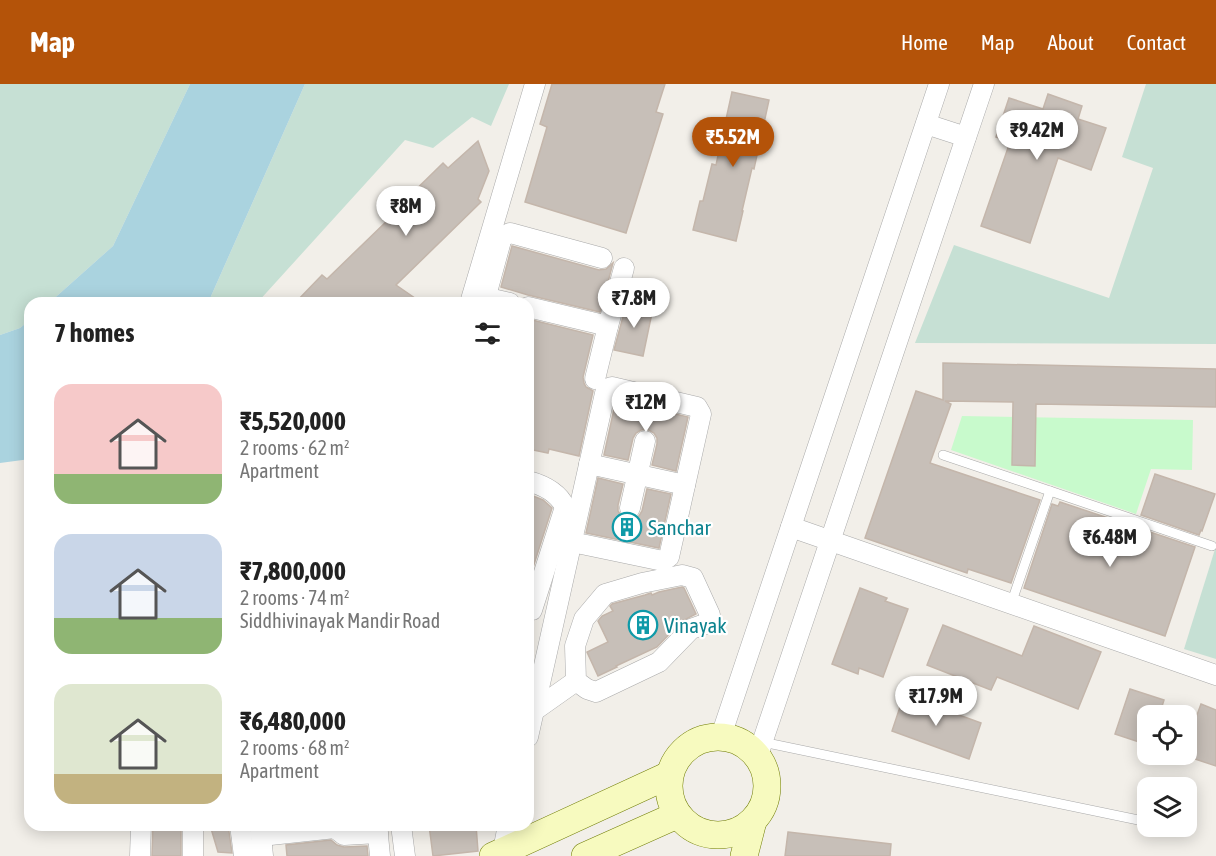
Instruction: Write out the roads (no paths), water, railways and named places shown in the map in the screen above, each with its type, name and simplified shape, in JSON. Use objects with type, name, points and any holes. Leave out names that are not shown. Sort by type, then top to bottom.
[{"type":"main road","points":[[744,856],[753,821],[763,806],[767,789],[766,771],[760,749],[721,735],[698,740],[679,754],[669,775],[669,796],[677,815],[689,826],[702,845],[739,831],[753,821]]},
{"type":"main road","points":[[534,830],[669,775]]},
{"type":"main road","points":[[585,856],[677,815]]},
{"type":"main road","points":[[501,844],[533,831]]},
{"type":"street","points":[[479,297],[535,84]]},
{"type":"street","points":[[721,735],[939,84]]},
{"type":"street","points":[[760,749],[984,84]]},
{"type":"street","points":[[926,124],[966,137]]},
{"type":"street","points":[[479,297],[502,237],[510,233],[602,258]]},
{"type":"street","points":[[594,379],[624,268]]},
{"type":"street","points":[[534,308],[608,326]]},
{"type":"street","points":[[534,714],[589,464],[606,389],[612,387],[697,407],[701,414],[669,557],[663,561],[572,542]]},
{"type":"street","points":[[630,508],[645,441]]},
{"type":"street","points":[[589,464],[685,485]]},
{"type":"street","points":[[534,483],[547,488],[561,499],[564,507],[534,604]]},
{"type":"street","points":[[790,527],[1216,675]]},
{"type":"street","points":[[682,576],[693,578],[710,615],[708,623],[691,629],[659,662],[596,692],[576,681],[575,646],[584,619],[605,594],[652,581],[682,576]]},
{"type":"street","points":[[535,710],[576,681]]},
{"type":"street","points":[[140,856],[141,831]]},
{"type":"street","points":[[148,831],[148,856]]},
{"type":"street","points":[[193,831],[193,856]]},
{"type":"street","points":[[241,831],[244,856]]},
{"type":"street","points":[[260,831],[263,856]]},
{"type":"street","points":[[340,831],[344,835],[366,831]]},
{"type":"street","points":[[377,831],[380,856]]},
{"type":"street","points":[[402,831],[405,856]]},
{"type":"lane","points":[[943,454],[1212,546]]},
{"type":"lane","points":[[1011,604],[1050,491]]},
{"type":"lane","points":[[760,749],[1137,820]]},
{"type":"water","points":[[190,84],[305,84],[211,297],[56,297],[113,246]]},
{"type":"water","points":[[24,325],[24,460],[0,463],[0,335]]},
{"type":"place","name":"Sanchar","points":[[627,527]]},
{"type":"place","name":"Vinayak","points":[[643,625]]}]
